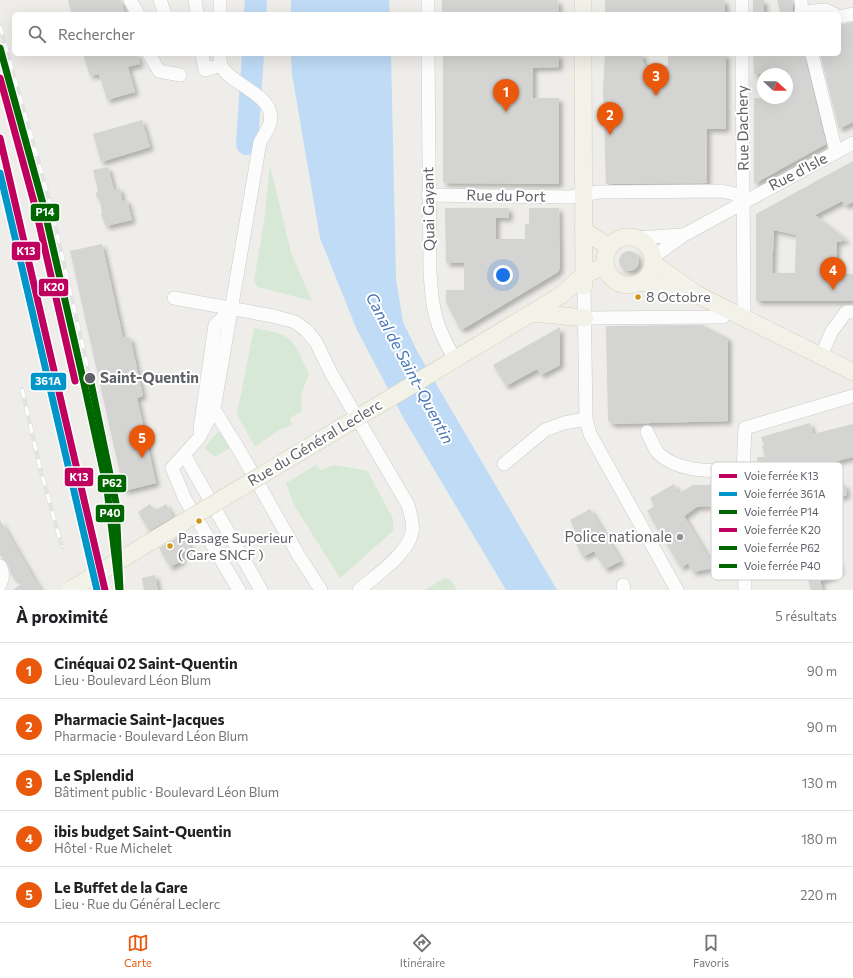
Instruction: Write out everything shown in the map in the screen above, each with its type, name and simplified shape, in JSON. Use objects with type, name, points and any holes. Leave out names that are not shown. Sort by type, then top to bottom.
[{"type":"main road","points":[[583,0],[583,12]]},
{"type":"main road","points":[[583,56],[584,281]]},
{"type":"main road","points":[[584,230],[620,284],[628,286],[642,282],[696,294]]},
{"type":"main road","points":[[607,263],[620,239],[628,237],[638,238],[647,244],[653,260],[696,294],[853,372]]},
{"type":"main road","points":[[584,251],[607,263]]},
{"type":"main road","points":[[642,282],[650,274],[653,260]]},
{"type":"main road","name":"Rue du Général Leclerc","points":[[70,590],[560,296],[584,281],[607,263]]},
{"type":"main road","points":[[532,313],[585,318]]},
{"type":"street","points":[[130,0],[137,12]]},
{"type":"street","points":[[160,0],[163,12]]},
{"type":"street","points":[[195,0],[197,12]]},
{"type":"street","points":[[220,0],[220,12]]},
{"type":"street","points":[[428,0],[428,12]]},
{"type":"street","points":[[742,0],[742,12]]},
{"type":"street","points":[[801,9],[826,10],[830,12]]},
{"type":"street","points":[[841,17],[853,14]]},
{"type":"street","points":[[150,56],[159,71],[180,75]]},
{"type":"street","points":[[202,56],[204,70],[223,65],[264,101],[270,114],[270,125],[260,142],[214,409],[199,438],[185,456],[172,468],[185,499],[239,590]]},
{"type":"street","name":"Quai Gayant","points":[[428,56],[428,195],[432,306],[449,363]]},
{"type":"street","name":"Rue Dachery","points":[[742,56],[744,318]]},
{"type":"street","points":[[812,56],[836,152]]},
{"type":"street","name":"Rue d'Isle","points":[[653,260],[684,235],[853,143]]},
{"type":"street","name":"Rue du Port","points":[[428,195],[570,197],[599,192],[722,191],[735,194],[744,201]]},
{"type":"street","points":[[638,238],[684,235]]},
{"type":"street","points":[[584,281],[586,419],[590,434],[677,590]]},
{"type":"street","points":[[174,298],[273,316],[295,322],[306,330],[316,342],[356,418],[408,505],[413,522],[409,545],[359,590]]},
{"type":"street","points":[[199,438],[215,325],[232,309]]},
{"type":"street","points":[[585,318],[723,317],[728,310]]},
{"type":"street","points":[[821,356],[832,331],[846,312],[853,312]]},
{"type":"street","points":[[743,462],[745,428],[853,396]]},
{"type":"street","points":[[214,409],[320,590]]},
{"type":"street","points":[[504,464],[545,430],[564,423],[586,419]]},
{"type":"street","points":[[647,432],[658,453],[688,468],[711,469]]},
{"type":"street","points":[[185,456],[261,590]]},
{"type":"street","points":[[0,566],[3,572],[3,579],[0,585]]},
{"type":"street","points":[[745,580],[745,590]]},
{"type":"green space","points":[[270,165],[291,253],[312,301],[258,287],[254,281],[264,223]]},
{"type":"green space","points":[[254,328],[277,333],[290,340],[299,352],[309,374],[301,395],[302,411],[290,418],[292,425],[279,430],[255,447],[237,414]]},
{"type":"green space","points":[[218,432],[222,433],[230,448],[215,457],[204,448]]},
{"type":"green space","points":[[316,465],[321,470],[334,465],[368,472],[393,519],[393,531],[340,578],[294,505],[286,483]]},
{"type":"green space","points":[[444,578],[451,580],[457,590],[425,590]]},
{"type":"water","points":[[291,0],[389,0],[390,12],[291,12]]},
{"type":"water","name":"Canal de Saint-Quentin","points":[[291,56],[391,56],[396,279],[403,322],[418,353],[557,590],[506,590],[404,419],[357,330],[320,238],[292,74]]},
{"type":"building","points":[[68,0],[121,0],[124,12],[71,12]]},
{"type":"building","points":[[442,0],[558,0],[559,12],[442,12]]},
{"type":"building","points":[[605,0],[725,0],[725,12],[605,12]]},
{"type":"building","points":[[753,0],[764,0],[764,12],[753,12]]},
{"type":"building","points":[[777,0],[793,0],[793,12],[780,12]]},
{"type":"building","points":[[853,22],[853,122],[839,129],[821,56],[841,56],[841,25]]},
{"type":"building","points":[[84,56],[138,56],[140,64],[128,67],[135,92],[107,100],[99,74],[90,76]]},
{"type":"building","points":[[443,56],[559,56],[559,67],[533,68],[533,98],[559,98],[559,184],[443,183]]},
{"type":"building","points":[[605,56],[643,56],[643,62],[650,72],[668,65],[668,56],[726,56],[726,129],[707,129],[707,183],[606,184],[603,88]]},
{"type":"building","points":[[753,56],[804,56],[826,144],[754,184],[754,98],[757,98],[757,104],[793,104],[793,68],[757,68],[757,74],[754,74]]},
{"type":"building","points":[[142,120],[150,147],[101,162],[93,134]]},
{"type":"building","points":[[853,161],[853,202],[845,206],[842,201],[815,215],[847,240],[837,242],[836,273],[853,274],[853,301],[756,301],[756,214]],"holes":[[[774,230],[796,235],[795,273],[772,273]]]},
{"type":"building","points":[[108,167],[114,190],[120,188],[122,200],[127,200],[132,220],[106,226],[101,215],[100,200],[97,198],[96,194],[98,190],[93,170]]},
{"type":"building","points":[[445,208],[509,208],[509,218],[496,218],[496,239],[525,239],[525,224],[529,224],[529,208],[559,208],[560,268],[558,272],[465,328],[460,329],[446,302],[446,290],[464,290],[464,263],[446,263]]},
{"type":"building","points":[[102,244],[123,338],[130,337],[143,396],[137,398],[156,483],[124,491],[70,251]]},
{"type":"building","points":[[629,251],[636,254],[639,261],[636,268],[629,271],[622,268],[619,261],[622,254]]},
{"type":"building","points":[[702,325],[728,338],[728,421],[612,424],[608,420],[606,326]]},
{"type":"building","points":[[560,327],[560,365],[541,375],[537,369],[506,386],[493,365]]},
{"type":"building","points":[[810,423],[813,434],[853,424],[853,457],[833,462],[757,462],[757,457],[765,457],[762,446],[764,445],[761,437]]},
{"type":"building","name":"Police nationale","points":[[674,484],[679,493],[693,485],[711,485],[711,506],[697,507],[684,516],[711,561],[711,569],[693,572],[688,563],[681,568],[647,511],[654,506],[650,498]]},
{"type":"building","points":[[843,484],[845,484],[847,495],[843,496]]},
{"type":"building","points":[[150,504],[154,511],[166,504],[173,517],[149,531],[138,512]]},
{"type":"building","points":[[590,509],[621,561],[605,569],[594,551],[583,557],[576,544],[580,541],[570,520]]},
{"type":"building","points":[[0,520],[41,590],[13,590],[23,583],[12,576],[7,562],[0,555]]},
{"type":"building","points":[[183,534],[191,548],[180,554],[183,560],[170,567],[159,548]]},
{"type":"building","points":[[155,575],[158,590],[144,590],[142,578]]},
{"type":"building","points":[[808,580],[823,580],[820,581],[823,590],[811,590]]},
{"type":"waterway","points":[[255,12],[256,0]]},
{"type":"waterway","points":[[247,144],[253,56]]},
{"type":"railway","points":[[0,26],[50,203],[90,378]]},
{"type":"railway","points":[[22,389],[40,468],[62,547]]},
{"type":"rail line","name":"P14","points":[[0,48],[43,204],[83,379]]},
{"type":"rail line","name":"K20","points":[[0,78],[35,206],[75,381]]},
{"type":"rail line","name":"K13","points":[[0,138],[105,590]]},
{"type":"rail line","name":"361A","points":[[0,173],[97,590]]},
{"type":"rail line","name":"P62","points":[[90,378],[116,503],[120,590]]},
{"type":"rail line","name":"P40","points":[[83,379],[107,489],[119,590]]},
{"type":"place","name":"Le Splendid","points":[[656,96]]},
{"type":"place","name":"Cinéquai 02 Saint-Quentin","points":[[506,112]]},
{"type":"place","name":"Pharmacie Saint-Jacques","points":[[610,135]]},
{"type":"place","name":"ibis budget Saint-Quentin","points":[[833,290]]},
{"type":"place","name":"8 Octobre","points":[[638,297]]},
{"type":"place","name":"Saint-Quentin","points":[[90,378]]},
{"type":"place","name":"Le Buffet de la Gare","points":[[142,458]]},
{"type":"place","name":"Police nationale","points":[[680,537]]},
{"type":"place","name":"Passage Superieur ( Gare SNCF )","points":[[170,546]]}]
